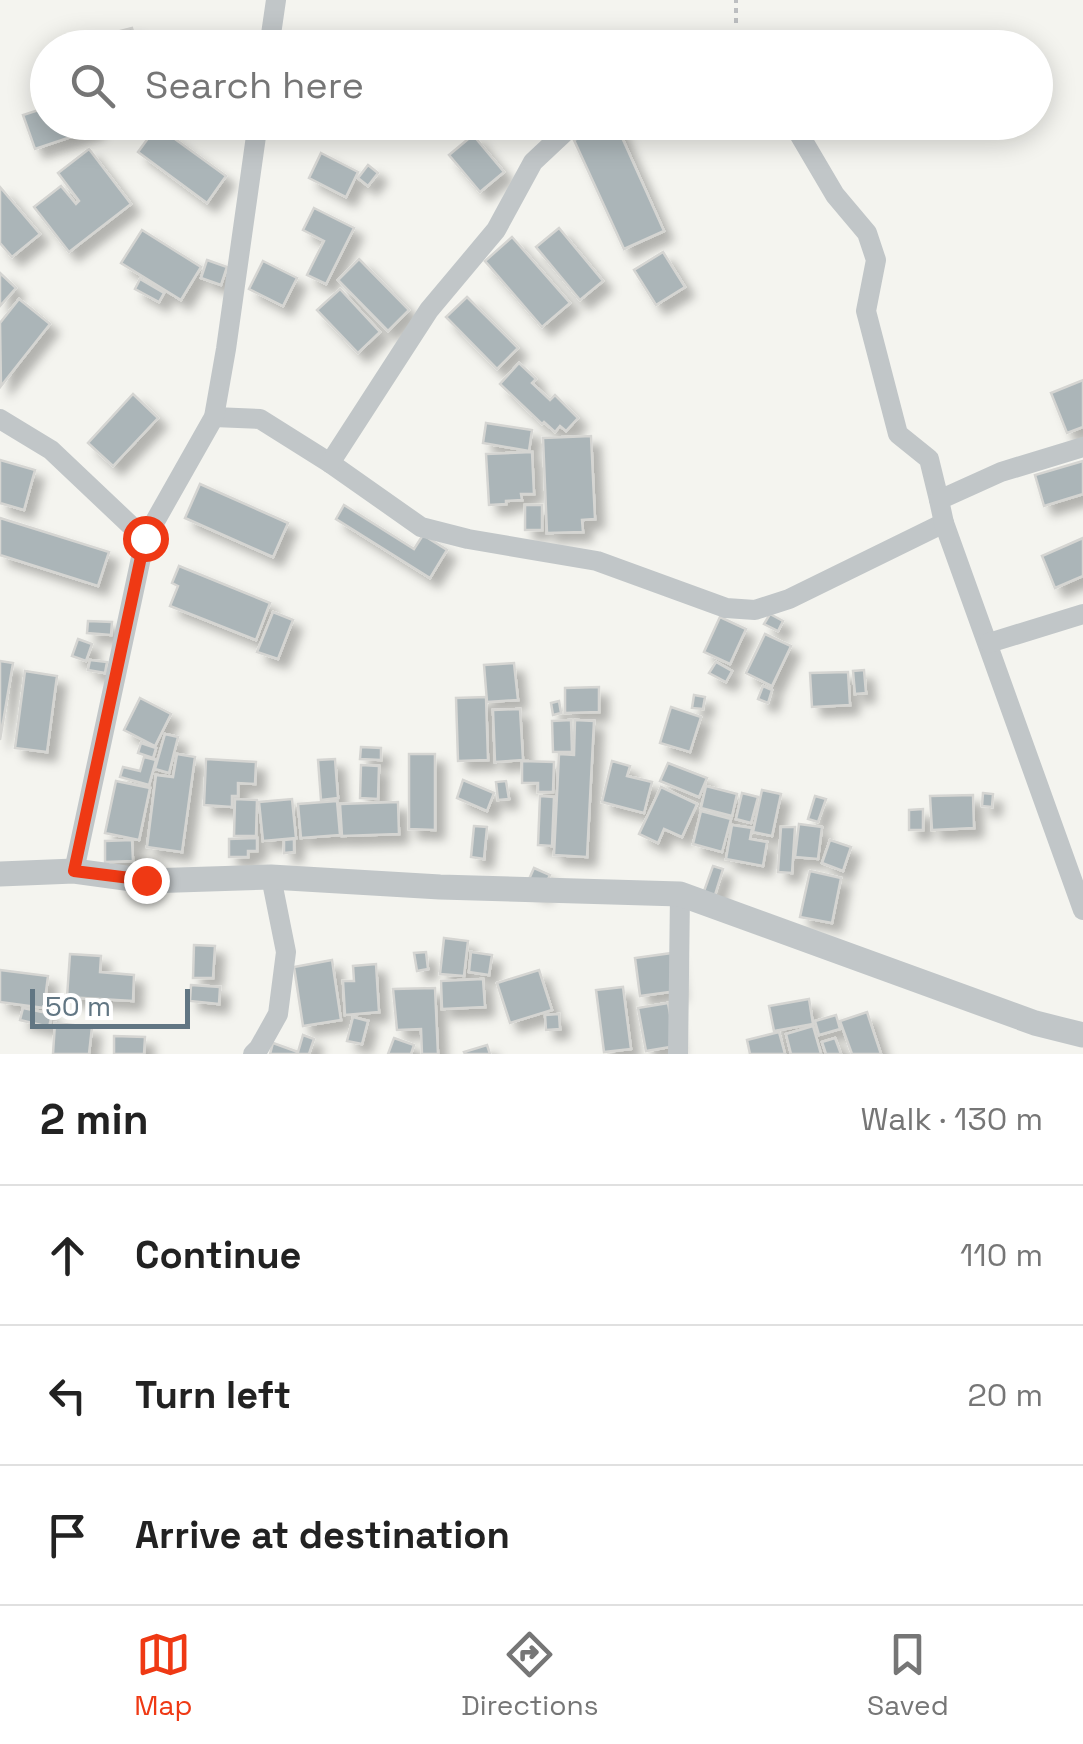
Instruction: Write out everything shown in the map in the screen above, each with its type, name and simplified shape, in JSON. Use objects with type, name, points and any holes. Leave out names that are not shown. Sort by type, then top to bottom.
[{"type":"street","points":[[272,30],[276,0]]},
{"type":"street","points":[[74,871],[145,538],[214,418],[255,140]]},
{"type":"street","points":[[330,463],[429,310],[496,230],[533,162],[556,140]]},
{"type":"street","points":[[802,140],[835,196],[867,233],[876,260],[866,311],[898,434],[928,459],[944,523],[1083,910]]},
{"type":"street","points":[[0,418],[50,450],[145,538]]},
{"type":"street","points":[[214,418],[260,420],[330,463],[420,527],[597,562],[726,608],[756,610],[790,600],[944,523]]},
{"type":"street","points":[[940,500],[1001,472],[1083,447]]},
{"type":"street","points":[[989,642],[1083,614]]},
{"type":"street","points":[[0,874],[74,871],[146,880],[271,877],[680,894],[1035,1023],[1083,1035]]},
{"type":"street","points":[[253,1054],[278,1014],[286,952],[271,877]]},
{"type":"street","points":[[678,1054],[680,894]]},
{"type":"building","points":[[30,113],[30,135],[23,115]]},
{"type":"building","points":[[32,140],[62,140],[35,149]]},
{"type":"building","points":[[147,140],[176,140],[226,176],[207,203],[138,152]]},
{"type":"building","points":[[467,140],[477,140],[504,172],[480,192],[449,155]]},
{"type":"building","points":[[574,140],[623,140],[664,231],[624,249]]},
{"type":"building","points":[[89,149],[131,204],[69,252],[34,207],[61,186],[76,204],[79,201],[58,173]]},
{"type":"building","points":[[321,153],[358,172],[346,197],[309,178]]},
{"type":"building","points":[[368,165],[378,173],[368,186],[358,178]]},
{"type":"building","points":[[0,187],[40,234],[12,257],[0,243]]},
{"type":"building","points":[[314,208],[354,228],[326,284],[307,275],[324,241],[303,230]]},
{"type":"building","points":[[559,228],[603,281],[580,300],[536,247]]},
{"type":"building","points":[[142,230],[201,267],[181,300],[121,263]]},
{"type":"building","points":[[512,237],[570,303],[542,327],[485,261]]},
{"type":"building","points":[[663,252],[685,287],[656,305],[634,270]]},
{"type":"building","points":[[359,259],[409,310],[388,331],[338,280]]},
{"type":"building","points":[[207,260],[227,267],[221,285],[201,278]]},
{"type":"building","points":[[263,261],[297,278],[283,306],[249,289]]},
{"type":"building","points":[[0,273],[16,288],[0,306]]},
{"type":"building","points":[[140,279],[164,293],[159,302],[135,289]]},
{"type":"building","points":[[340,289],[380,332],[358,353],[317,310]]},
{"type":"building","points":[[467,297],[518,348],[497,369],[446,317]]},
{"type":"building","points":[[19,299],[50,324],[1,386],[0,323]]},
{"type":"building","points":[[519,363],[550,400],[555,395],[578,418],[566,431],[560,426],[555,432],[542,424],[500,384]]},
{"type":"building","points":[[1083,380],[1083,427],[1067,433],[1051,393]]},
{"type":"building","points":[[133,394],[158,418],[113,466],[88,443]]},
{"type":"building","points":[[486,423],[532,430],[529,451],[483,443]]},
{"type":"building","points":[[591,436],[595,519],[582,520],[583,532],[547,533],[543,438]]},
{"type":"building","points":[[532,452],[534,494],[521,494],[522,500],[489,505],[486,454]]},
{"type":"building","points":[[0,460],[35,470],[24,510],[0,503]]},
{"type":"building","points":[[1083,461],[1083,494],[1044,506],[1035,475]]},
{"type":"building","points":[[200,484],[288,523],[273,557],[185,518]]},
{"type":"building","points":[[344,505],[414,549],[423,535],[447,550],[430,578],[336,519]]},
{"type":"building","points":[[525,505],[542,505],[542,530],[525,530]]},
{"type":"building","points":[[0,518],[109,552],[98,586],[0,555]]},
{"type":"building","points":[[1083,538],[1083,576],[1055,588],[1042,556]]},
{"type":"building","points":[[179,566],[270,603],[256,640],[170,606],[178,586],[172,583]]},
{"type":"building","points":[[273,612],[293,620],[278,659],[257,652]]},
{"type":"building","points":[[770,614],[783,621],[778,631],[764,624]]},
{"type":"building","points":[[720,617],[746,629],[730,664],[704,652]]},
{"type":"building","points":[[88,621],[112,622],[111,635],[87,633]]},
{"type":"building","points":[[765,634],[791,646],[772,686],[746,673]]},
{"type":"building","points":[[78,639],[92,644],[86,661],[72,656]]},
{"type":"building","points":[[90,660],[107,662],[105,673],[88,670]]},
{"type":"building","points":[[0,661],[13,663],[0,740]]},
{"type":"building","points":[[716,662],[732,671],[726,682],[709,673]]},
{"type":"building","points":[[514,663],[518,700],[487,702],[484,665]]},
{"type":"building","points":[[864,670],[866,693],[855,694],[853,671]]},
{"type":"building","points":[[25,671],[57,676],[47,752],[15,748]]},
{"type":"building","points":[[848,672],[850,705],[812,707],[810,673]]},
{"type":"building","points":[[763,686],[772,690],[768,703],[758,699]]},
{"type":"building","points":[[599,687],[599,712],[565,713],[565,688]]},
{"type":"building","points":[[694,695],[705,697],[703,709],[692,708]]},
{"type":"building","points":[[486,697],[488,760],[458,761],[456,698]]},
{"type":"building","points":[[140,698],[171,714],[155,746],[124,730]]},
{"type":"building","points":[[559,701],[561,713],[553,715],[551,703]]},
{"type":"building","points":[[671,707],[701,717],[690,752],[660,743]]},
{"type":"building","points":[[520,709],[523,760],[495,762],[493,710]]},
{"type":"building","points":[[571,720],[572,752],[553,752],[552,721]]},
{"type":"building","points":[[575,720],[594,721],[587,857],[554,855],[559,754],[574,755]]},
{"type":"building","points":[[165,734],[178,737],[169,773],[155,769]]},
{"type":"building","points":[[141,743],[156,748],[153,758],[138,753]]},
{"type":"building","points":[[361,747],[381,748],[381,760],[360,759]]},
{"type":"building","points":[[177,754],[195,757],[182,852],[147,847],[156,775],[173,777]]},
{"type":"building","points":[[409,754],[435,754],[435,830],[409,829]]},
{"type":"building","points":[[144,757],[156,760],[149,785],[120,777],[123,767],[140,771]]},
{"type":"building","points":[[206,759],[256,762],[255,784],[238,783],[238,796],[232,796],[232,807],[204,805]]},
{"type":"building","points":[[335,759],[338,798],[321,800],[318,760]]},
{"type":"building","points":[[522,761],[554,762],[553,792],[538,792],[538,783],[522,783]]},
{"type":"building","points":[[612,761],[630,766],[627,776],[652,782],[644,813],[602,802]]},
{"type":"building","points":[[668,763],[707,778],[699,797],[660,781]]},
{"type":"building","points":[[361,765],[379,766],[378,799],[360,798]]},
{"type":"building","points":[[463,780],[494,793],[487,811],[457,798]]},
{"type":"building","points":[[116,781],[150,788],[139,840],[105,833]]},
{"type":"building","points":[[506,781],[509,799],[498,800],[496,782]]},
{"type":"building","points":[[706,786],[737,794],[732,816],[701,808]]},
{"type":"building","points":[[661,787],[697,804],[682,837],[664,829],[658,843],[639,834]]},
{"type":"building","points":[[762,790],[781,794],[772,836],[753,832]]},
{"type":"building","points":[[742,793],[758,797],[751,823],[736,819]]},
{"type":"building","points":[[983,793],[993,794],[992,807],[982,806]]},
{"type":"building","points":[[973,795],[974,828],[932,830],[930,796]]},
{"type":"building","points":[[540,796],[554,797],[552,846],[538,845]]},
{"type":"building","points":[[815,796],[826,799],[818,822],[808,819]]},
{"type":"building","points":[[235,799],[257,800],[256,836],[234,836]]},
{"type":"building","points":[[292,799],[296,838],[263,841],[259,802]]},
{"type":"building","points":[[337,801],[340,835],[301,838],[298,804]]},
{"type":"building","points":[[398,802],[399,834],[342,836],[340,804]]},
{"type":"building","points":[[923,809],[923,830],[909,830],[909,810]]},
{"type":"building","points":[[701,811],[731,819],[722,852],[693,844]]},
{"type":"building","points":[[799,824],[822,827],[818,859],[795,857]]},
{"type":"building","points":[[732,825],[752,828],[750,839],[767,842],[763,866],[726,859]]},
{"type":"building","points":[[474,826],[487,827],[484,859],[471,857]]},
{"type":"building","points":[[781,827],[795,827],[792,873],[778,872]]},
{"type":"building","points":[[257,838],[257,851],[248,851],[248,857],[229,857],[229,839]]},
{"type":"building","points":[[294,839],[294,852],[284,853],[284,840]]},
{"type":"building","points":[[132,840],[133,861],[105,862],[105,841]]},
{"type":"building","points":[[830,840],[851,847],[843,871],[822,863]]},
{"type":"building","points":[[713,866],[723,869],[714,898],[703,894]]},
{"type":"building","points":[[534,868],[550,875],[541,893],[526,886]]},
{"type":"building","points":[[810,871],[841,878],[832,923],[800,917]]},
{"type":"building","points":[[444,938],[468,941],[464,976],[440,974]]},
{"type":"building","points":[[194,945],[215,946],[213,978],[193,978]]},
{"type":"building","points":[[426,952],[428,969],[417,971],[414,953]]},
{"type":"building","points":[[471,952],[492,955],[489,975],[469,972]]},
{"type":"building","points":[[672,953],[677,991],[640,996],[635,958]]},
{"type":"building","points":[[70,954],[101,956],[100,972],[134,975],[133,1001],[67,997]]},
{"type":"building","points":[[332,960],[341,1020],[303,1026],[294,967]]},
{"type":"building","points":[[376,964],[379,1012],[345,1015],[343,981],[354,981],[353,966]]},
{"type":"building","points":[[0,970],[48,976],[44,1008],[0,1002]]},
{"type":"building","points":[[539,970],[552,1010],[510,1023],[497,983]]},
{"type":"building","points":[[483,979],[485,1007],[442,1009],[441,981]]},
{"type":"building","points":[[191,985],[220,987],[219,1004],[190,1001]]},
{"type":"building","points":[[623,987],[631,1049],[604,1052],[596,990]]},
{"type":"building","points":[[435,988],[438,1054],[422,1054],[421,1029],[397,1030],[393,989]]},
{"type":"building","points":[[809,999],[813,1024],[774,1031],[769,1006]]},
{"type":"building","points":[[668,1003],[676,1046],[646,1051],[638,1008]]},
{"type":"building","points":[[23,1008],[52,1014],[49,1027],[20,1020]]},
{"type":"building","points":[[867,1012],[881,1054],[852,1054],[840,1021]]},
{"type":"building","points":[[559,1014],[560,1029],[546,1030],[545,1015]]},
{"type":"building","points":[[836,1015],[840,1029],[819,1035],[815,1021]]},
{"type":"building","points":[[353,1017],[368,1021],[362,1044],[347,1041]]},
{"type":"building","points":[[55,1023],[92,1027],[89,1054],[53,1054]]},
{"type":"building","points":[[813,1026],[821,1054],[791,1054],[786,1034]]},
{"type":"building","points":[[779,1032],[785,1054],[750,1054],[747,1040]]},
{"type":"building","points":[[303,1035],[314,1039],[309,1054],[270,1054],[273,1043],[298,1052]]},
{"type":"building","points":[[114,1036],[145,1037],[144,1054],[114,1054]]},
{"type":"building","points":[[394,1038],[414,1045],[411,1054],[388,1054]]},
{"type":"building","points":[[835,1038],[841,1054],[826,1054],[822,1042]]},
{"type":"building","points":[[487,1045],[490,1054],[464,1052]]},
{"type":"route","points":[[145,538],[74,871],[146,880]]}]
